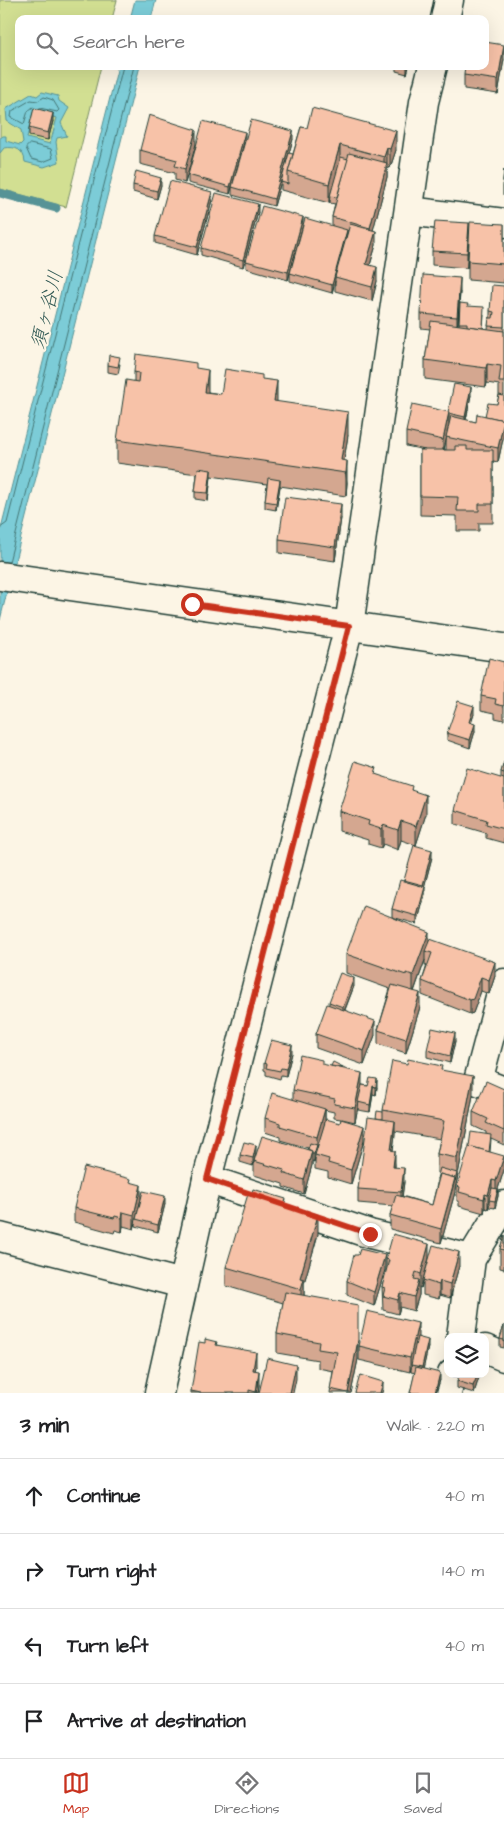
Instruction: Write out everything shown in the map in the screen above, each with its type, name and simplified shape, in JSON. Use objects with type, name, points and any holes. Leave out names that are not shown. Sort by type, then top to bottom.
[{"type":"street","points":[[446,15],[449,0]]},
{"type":"street","points":[[159,1393],[207,1179],[349,626],[424,102],[432,70]]},
{"type":"street","points":[[409,210],[504,223]]},
{"type":"street","points":[[10,578],[504,648]]},
{"type":"street","points":[[504,983],[478,1081],[504,1091]]},
{"type":"street","points":[[207,1179],[370,1234],[471,1259]]},
{"type":"street","points":[[462,1333],[471,1259],[504,1205]]},
{"type":"street","points":[[0,1237],[183,1284]]},
{"type":"street","points":[[489,1351],[504,1357]]},
{"type":"street","points":[[447,1393],[451,1378]]},
{"type":"green space","points":[[0,0],[117,0],[113,15],[15,15],[15,70],[100,70],[66,207],[0,189]]},
{"type":"water","points":[[135,0],[156,0],[152,15],[131,15]]},
{"type":"water","points":[[117,70],[139,70],[0,620],[0,532]]},
{"type":"water","points":[[42,92],[58,96],[59,101],[69,108],[61,123],[67,136],[57,138],[56,142],[59,162],[44,167],[25,162],[23,154],[16,148],[4,148],[0,153],[0,138],[3,136],[6,136],[6,141],[20,145],[23,142],[21,130],[7,121],[6,109],[31,94],[37,96]],"holes":[[[33,112],[57,118],[50,144],[27,138]]]},
{"type":"building","points":[[489,43],[504,45],[498,80],[464,75],[465,70],[489,70]]},
{"type":"building","points":[[34,108],[53,113],[48,133],[29,128]]},
{"type":"building","points":[[312,108],[396,131],[390,149],[387,148],[384,157],[340,145],[329,184],[288,172],[301,127],[307,128]]},
{"type":"building","points":[[149,115],[196,130],[185,169],[175,166],[177,160],[140,150]]},
{"type":"building","points":[[251,120],[293,131],[274,199],[232,187]]},
{"type":"building","points":[[203,121],[245,132],[230,187],[188,175]]},
{"type":"building","points":[[289,153],[293,154],[288,172],[288,184],[281,182]]},
{"type":"building","points":[[349,153],[387,163],[370,228],[332,217]]},
{"type":"building","points":[[341,157],[348,159],[337,197],[330,196]]},
{"type":"building","points":[[136,171],[161,178],[157,191],[133,185]]},
{"type":"building","points":[[170,181],[212,192],[197,247],[155,236]]},
{"type":"building","points":[[216,193],[258,204],[243,260],[201,248]]},
{"type":"building","points":[[262,206],[303,217],[288,272],[246,261]]},
{"type":"building","points":[[305,218],[347,230],[332,285],[290,273]]},
{"type":"building","points":[[435,221],[469,223],[467,253],[432,251]]},
{"type":"building","points":[[470,222],[504,224],[504,264],[468,261]]},
{"type":"building","points":[[350,224],[376,231],[366,264],[377,267],[372,287],[335,277]]},
{"type":"building","points":[[423,275],[460,278],[457,317],[421,314]]},
{"type":"building","points":[[492,285],[504,286],[504,327],[488,326],[489,318],[493,318],[494,312],[490,311]]},
{"type":"building","points":[[460,303],[468,304],[467,306],[484,307],[483,328],[467,326],[467,323],[459,323]]},
{"type":"building","points":[[431,321],[504,331],[504,382],[499,382],[501,366],[487,364],[486,368],[425,360]]},
{"type":"building","points":[[136,354],[196,363],[196,368],[208,370],[205,392],[221,394],[225,369],[262,375],[262,379],[277,381],[274,401],[348,412],[341,460],[347,461],[346,473],[117,440],[126,380],[138,382],[139,373],[134,372]]},
{"type":"building","points":[[109,355],[120,357],[118,367],[108,365]]},
{"type":"building","points":[[454,384],[471,387],[465,417],[448,413]]},
{"type":"building","points":[[499,395],[504,396],[504,420],[485,416],[488,403],[497,404]]},
{"type":"building","points":[[412,404],[449,412],[443,440],[406,432]]},
{"type":"building","points":[[477,414],[504,420],[498,448],[446,437],[451,416],[476,422]]},
{"type":"building","points":[[455,446],[467,446],[467,450],[493,450],[493,504],[479,504],[479,511],[457,511],[458,497],[420,496],[420,450],[455,450]]},
{"type":"building","points":[[198,468],[211,470],[208,493],[195,492]]},
{"type":"building","points":[[268,478],[280,480],[276,503],[265,501]]},
{"type":"building","points":[[285,497],[341,504],[335,547],[279,539]]},
{"type":"building","points":[[489,658],[504,662],[504,706],[495,704],[496,699],[481,696]]},
{"type":"building","points":[[458,701],[474,706],[469,722],[475,724],[470,740],[447,733]]},
{"type":"building","points":[[355,761],[377,768],[375,774],[412,786],[411,790],[426,795],[416,826],[401,821],[398,830],[383,825],[381,829],[368,825],[369,821],[339,811]]},
{"type":"building","points":[[504,762],[504,773],[501,772]]},
{"type":"building","points":[[467,768],[504,779],[504,829],[486,824],[487,820],[455,810]]},
{"type":"building","points":[[414,845],[432,850],[423,885],[404,880]]},
{"type":"building","points":[[400,880],[425,887],[417,916],[392,909]]},
{"type":"building","points":[[364,906],[429,932],[413,975],[406,973],[406,975],[346,954]]},
{"type":"building","points":[[430,939],[495,962],[489,980],[481,977],[473,999],[470,1000],[422,981],[432,953],[425,951]]},
{"type":"building","points":[[340,973],[354,978],[343,1007],[329,1002]]},
{"type":"building","points":[[392,985],[420,993],[406,1039],[378,1030]]},
{"type":"building","points":[[327,1004],[375,1021],[364,1051],[316,1034]]},
{"type":"building","points":[[432,1028],[455,1033],[450,1056],[427,1050]]},
{"type":"building","points":[[271,1040],[292,1045],[286,1069],[281,1068],[280,1071],[266,1068],[267,1064],[264,1063]]},
{"type":"building","points":[[300,1055],[322,1060],[322,1064],[362,1073],[355,1108],[334,1104],[335,1099],[293,1090]]},
{"type":"building","points":[[408,1059],[442,1066],[441,1070],[473,1076],[457,1158],[437,1154],[444,1121],[383,1110],[392,1061],[407,1064]]},
{"type":"building","points":[[333,1062],[345,1068],[331,1066]]},
{"type":"building","points":[[370,1078],[377,1079],[376,1087],[373,1086],[370,1105],[358,1102],[362,1085],[368,1086]]},
{"type":"building","points":[[486,1081],[504,1089],[504,1131],[486,1123],[488,1119],[473,1112]]},
{"type":"building","points":[[272,1093],[325,1109],[317,1137],[280,1126],[280,1123],[265,1118]]},
{"type":"building","points":[[377,1111],[383,1112],[383,1119],[376,1118]]},
{"type":"building","points":[[368,1117],[395,1121],[391,1150],[395,1151],[393,1167],[404,1168],[401,1192],[358,1189]]},
{"type":"building","points":[[326,1119],[340,1123],[341,1119],[364,1126],[351,1170],[328,1163],[329,1159],[315,1155]]},
{"type":"building","points":[[471,1132],[491,1135],[489,1152],[469,1146]]},
{"type":"building","points":[[262,1136],[312,1151],[304,1180],[283,1173],[284,1170],[254,1161]]},
{"type":"building","points":[[244,1142],[256,1145],[253,1158],[240,1155]]},
{"type":"building","points":[[310,1143],[317,1145],[314,1154],[308,1149]]},
{"type":"building","points":[[469,1146],[504,1156],[496,1181],[492,1180],[488,1195],[485,1194],[484,1199],[459,1192],[460,1187],[457,1186]]},
{"type":"building","points":[[84,1167],[131,1179],[130,1182],[141,1185],[134,1215],[123,1212],[122,1218],[115,1216],[114,1218],[74,1208]]},
{"type":"building","points":[[440,1168],[457,1173],[455,1181],[455,1178],[440,1174],[437,1179]]},
{"type":"building","points":[[440,1174],[455,1178],[441,1229],[390,1215],[396,1195],[432,1205]]},
{"type":"building","points":[[492,1188],[498,1189],[495,1201],[489,1200]]},
{"type":"building","points":[[253,1189],[286,1199],[284,1205],[318,1215],[300,1278],[304,1279],[301,1289],[226,1267],[248,1194],[251,1196]]},
{"type":"building","points":[[143,1191],[165,1196],[158,1225],[136,1219]]},
{"type":"building","points":[[393,1234],[429,1244],[421,1274],[416,1272],[414,1279],[419,1280],[414,1297],[400,1293],[398,1300],[383,1296],[385,1288],[382,1287],[389,1260],[386,1259]]},
{"type":"building","points":[[504,1235],[504,1250],[500,1249]]},
{"type":"building","points":[[433,1245],[459,1252],[450,1284],[440,1281],[439,1285],[423,1280]]},
{"type":"building","points":[[360,1249],[385,1255],[374,1292],[347,1281],[354,1255],[358,1255]]},
{"type":"building","points":[[285,1292],[358,1305],[358,1340],[348,1393],[330,1389],[337,1352],[318,1349],[319,1342],[277,1334]]},
{"type":"building","points":[[367,1311],[418,1323],[410,1358],[359,1346]]},
{"type":"building","points":[[504,1325],[504,1340],[500,1339]]},
{"type":"building","points":[[417,1337],[428,1340],[422,1367],[411,1365]]},
{"type":"building","points":[[205,1339],[217,1342],[216,1345],[256,1352],[253,1370],[259,1371],[256,1392],[249,1390],[249,1393],[201,1393],[191,1391],[199,1342],[205,1343]]},
{"type":"building","points":[[267,1358],[296,1365],[290,1393],[259,1393]]},
{"type":"building","points":[[416,1367],[440,1373],[435,1393],[410,1393]]},
{"type":"building","points":[[360,1375],[383,1382],[380,1393],[355,1393]]},
{"type":"building","points":[[458,1378],[476,1378],[473,1386],[457,1381]]},
{"type":"waterway","points":[[0,193],[56,208]]},
{"type":"route","points":[[192,604],[349,626],[207,1179],[370,1234]]},
{"type":"water label","name":"須ヶ谷川","points":[[47,310]]}]
